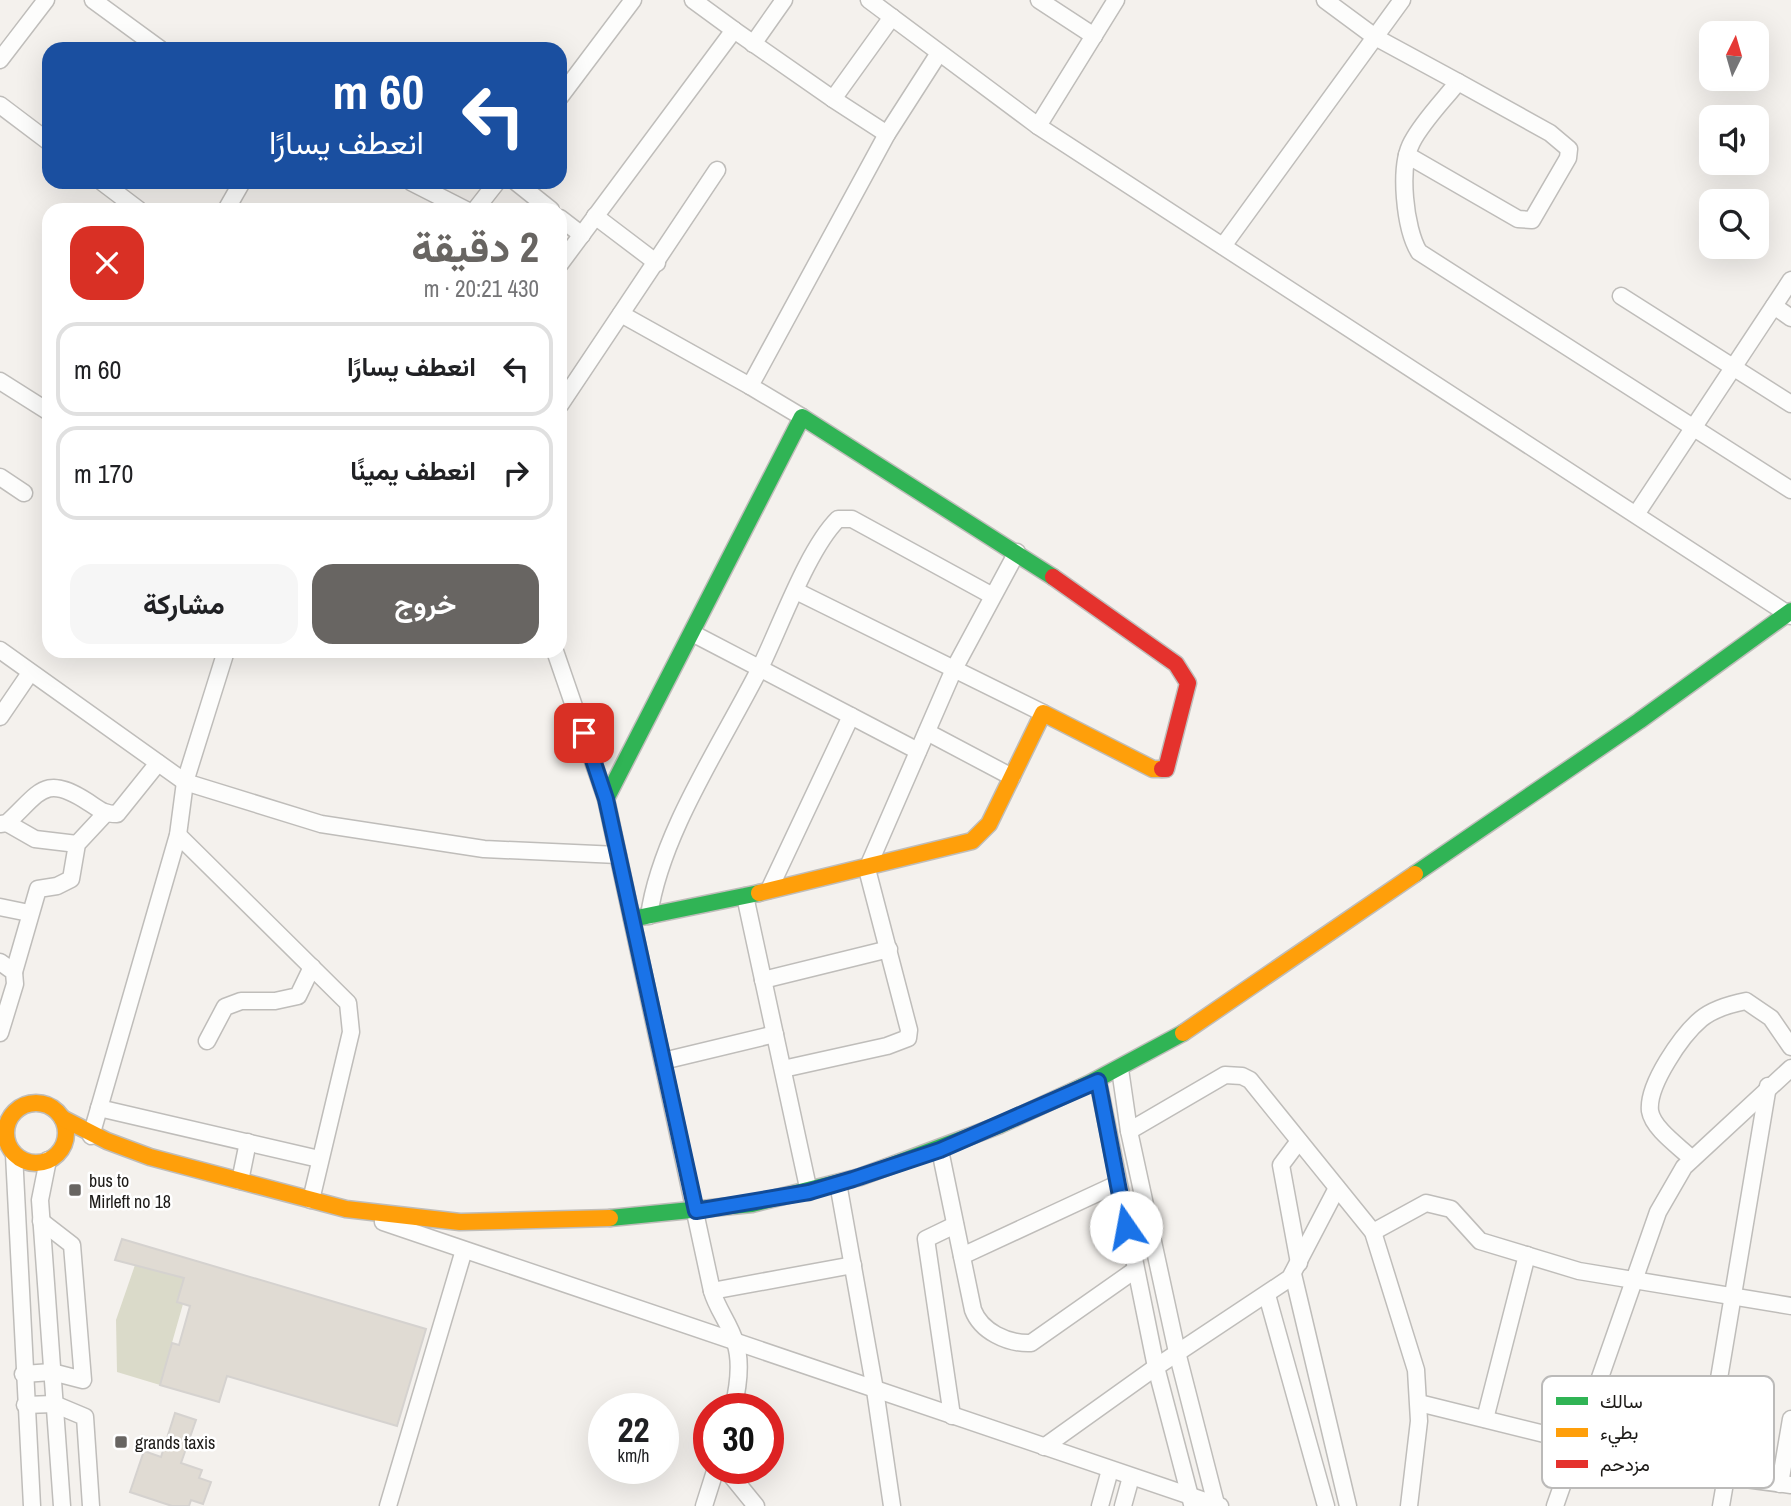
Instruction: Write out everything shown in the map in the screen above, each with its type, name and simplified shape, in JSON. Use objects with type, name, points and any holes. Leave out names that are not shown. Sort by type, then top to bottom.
[{"type":"main road","points":[[606,799],[802,417],[1017,552],[1176,664],[1188,683],[1168,766],[1162,771],[1043,713],[989,824],[972,841],[867,869],[632,919]]},
{"type":"main road","points":[[23,1105],[15,1111],[6,1128],[8,1147],[30,1162],[84,1147],[132,1154],[344,1209],[472,1224],[519,1225],[696,1211],[809,1192],[940,1150],[1098,1081],[1215,1013],[1639,721],[1790,613]]},
{"type":"main road","points":[[0,1103],[41,1103],[50,1106],[84,1147]]},
{"type":"main road","points":[[51,1158],[64,1143],[62,1118]]},
{"type":"street","points":[[0,60],[46,0]]},
{"type":"street","points":[[93,0],[144,42]]},
{"type":"street","points":[[567,88],[633,0]]},
{"type":"street","points":[[693,0],[753,44],[887,134]]},
{"type":"street","points":[[753,44],[784,0]]},
{"type":"street","points":[[869,0],[1038,126],[1790,613]]},
{"type":"street","points":[[1039,0],[1094,36]]},
{"type":"street","points":[[1038,126],[1116,0]]},
{"type":"street","points":[[1325,0],[1375,37],[1567,145],[1568,158],[1536,215],[1528,222],[1518,219],[1407,155]]},
{"type":"street","points":[[1223,246],[1402,0]]},
{"type":"street","points":[[833,99],[892,17]]},
{"type":"street","points":[[567,255],[734,30]]},
{"type":"street","points":[[750,386],[887,134],[939,53]]},
{"type":"street","points":[[1458,82],[1412,142],[1407,155],[1408,224],[1410,236],[1419,253],[1791,490]]},
{"type":"street","points":[[0,105],[42,137]]},
{"type":"street","points":[[567,395],[717,170]]},
{"type":"street","points":[[111,189],[130,203]]},
{"type":"street","points":[[425,189],[452,203]]},
{"type":"street","points":[[480,203],[492,189]]},
{"type":"street","points":[[525,189],[542,203]]},
{"type":"street","points":[[595,216],[657,263]]},
{"type":"street","points":[[567,223],[582,235]]},
{"type":"street","points":[[1637,513],[1791,280]]},
{"type":"street","points":[[1621,296],[1791,404]]},
{"type":"street","points":[[1774,306],[1791,318]]},
{"type":"street","points":[[621,314],[802,417]]},
{"type":"street","points":[[0,381],[42,408]]},
{"type":"street","points":[[0,477],[24,493]]},
{"type":"street","points":[[649,916],[657,870],[760,668],[796,590],[829,529],[841,517],[852,519],[991,595]]},
{"type":"street","points":[[783,1069],[887,1046],[908,1038],[909,1030],[867,869],[954,669],[991,595],[1017,552]]},
{"type":"street","points":[[796,590],[1043,713]]},
{"type":"street","points":[[692,633],[918,751]]},
{"type":"street","points":[[0,650],[185,782],[321,824],[484,849],[618,855]]},
{"type":"street","points":[[84,1147],[99,1108],[178,835],[185,782],[224,658]]},
{"type":"street","points":[[557,658],[606,799],[712,1291],[718,1311],[735,1342],[738,1378],[736,1393]]},
{"type":"street","points":[[0,717],[30,673]]},
{"type":"street","points":[[769,890],[851,716]]},
{"type":"street","points":[[927,732],[1012,777]]},
{"type":"street","points":[[77,844],[35,839],[4,824],[46,788],[61,786],[105,814],[117,814],[158,763]]},
{"type":"street","points":[[0,1033],[15,984],[14,972],[29,913],[38,889],[57,886],[71,879],[77,844],[105,814]]},
{"type":"street","points":[[178,835],[348,1003],[351,1032],[311,1200]]},
{"type":"street","points":[[745,896],[809,1192]]},
{"type":"street","points":[[0,906],[29,913]]},
{"type":"street","points":[[763,980],[889,949]]},
{"type":"street","points":[[0,962],[14,972]]},
{"type":"street","points":[[207,1041],[225,1007],[241,1001],[275,1001],[298,996],[312,967]]},
{"type":"street","points":[[1692,1159],[1655,1122],[1650,1111],[1660,1072],[1702,1018],[1731,1004],[1746,1001],[1771,1017],[1791,1047]]},
{"type":"street","points":[[663,1061],[775,1034]]},
{"type":"street","points":[[1600,1376],[1658,1212],[1670,1186],[1692,1159],[1768,1086],[1791,1068]]},
{"type":"street","points":[[344,1209],[1044,1447],[1192,1501],[1218,1505],[1177,1352],[1129,1131],[1120,1069]]},
{"type":"street","points":[[1129,1131],[1214,1080],[1234,1074],[1250,1080],[1373,1232],[1409,1342],[1419,1403],[1409,1506]]},
{"type":"street","points":[[1098,1081],[1156,1367],[1192,1501]]},
{"type":"street","points":[[1720,1376],[1768,1086]]},
{"type":"street","points":[[99,1108],[319,1159]]},
{"type":"street","points":[[1299,1141],[1280,1165],[1296,1268],[1348,1506]]},
{"type":"street","points":[[240,1181],[248,1142]]},
{"type":"street","points":[[8,1147],[32,1506]]},
{"type":"street","points":[[940,1150],[978,1322],[986,1329],[1024,1343],[1038,1340],[1135,1270]]},
{"type":"street","points":[[51,1158],[40,1200],[62,1506]]},
{"type":"street","points":[[838,1183],[875,1390],[892,1506]]},
{"type":"street","points":[[962,1255],[1117,1184]]},
{"type":"street","points":[[1044,1447],[1177,1352],[1267,1295],[1296,1268],[1337,1188]]},
{"type":"street","points":[[1373,1232],[1426,1203],[1451,1209],[1480,1241],[1579,1271],[1791,1306]]},
{"type":"street","points":[[23,1374],[52,1372],[83,1380],[72,1245],[41,1221]]},
{"type":"street","points":[[952,1416],[926,1238],[956,1225]]},
{"type":"street","points":[[388,1506],[464,1250]]},
{"type":"street","points":[[1485,1419],[1527,1255]]},
{"type":"street","points":[[712,1291],[853,1265]]},
{"type":"street","points":[[1267,1295],[1326,1506]]},
{"type":"street","points":[[1419,1403],[1485,1419],[1542,1438]]},
{"type":"street","points":[[24,1405],[54,1404],[85,1417],[91,1506]]},
{"type":"street","points":[[1786,1485],[1791,1419]]},
{"type":"street","points":[[1100,1506],[1110,1470]]},
{"type":"street","points":[[1123,1506],[1131,1477]]},
{"type":"street","points":[[704,1506],[711,1484]]},
{"type":"street","points":[[738,1484],[756,1506]]},
{"type":"street","points":[[1555,1506],[1561,1488]]},
{"type":"street","points":[[1721,1506],[1724,1488]]},
{"type":"green space","points":[[135,1265],[184,1278],[177,1301],[183,1304],[160,1385],[117,1372],[116,1320]]},
{"type":"building","points":[[122,1239],[426,1329],[397,1426],[227,1376],[219,1402],[160,1385],[172,1343],[179,1345],[190,1306],[177,1302],[184,1278],[115,1260]]},
{"type":"building","points":[[175,1413],[196,1420],[181,1463],[202,1470],[199,1478],[211,1482],[203,1504],[191,1500],[189,1506],[172,1506],[130,1492],[144,1451],[161,1457]]},
{"type":"traffic: fast","points":[[606,799],[802,417],[1053,577]]},
{"type":"traffic: fast","points":[[1415,874],[1639,721],[1791,611]]},
{"type":"traffic: fast","points":[[632,919],[759,893]]},
{"type":"traffic: fast","points":[[610,1218],[752,1204],[860,1177],[1000,1125],[1090,1083],[1183,1033]]},
{"type":"traffic: slow","points":[[759,893],[972,841],[989,824],[1043,713],[1153,769],[1162,769]]},
{"type":"traffic: slow","points":[[1183,1033],[1415,874]]},
{"type":"traffic: slow","points":[[36,1103],[53,1108],[61,1116],[66,1133],[61,1150],[53,1158],[36,1163],[19,1158],[11,1150],[6,1133],[11,1116],[19,1108],[36,1103]]},
{"type":"traffic: slow","points":[[62,1118],[107,1141],[150,1157],[346,1209],[460,1222],[610,1218]]},
{"type":"traffic: jam","points":[[1053,577],[1176,664],[1188,683],[1166,769],[1162,769]]},
{"type":"place","name":"bus to Mirleft no 18","points":[[75,1190]]},
{"type":"place","name":"grands taxis","points":[[121,1442]]},
{"type":"route","points":[[584,733],[606,799],[696,1211],[809,1192],[853,1179],[940,1150],[1098,1081],[1126,1227]]}]
